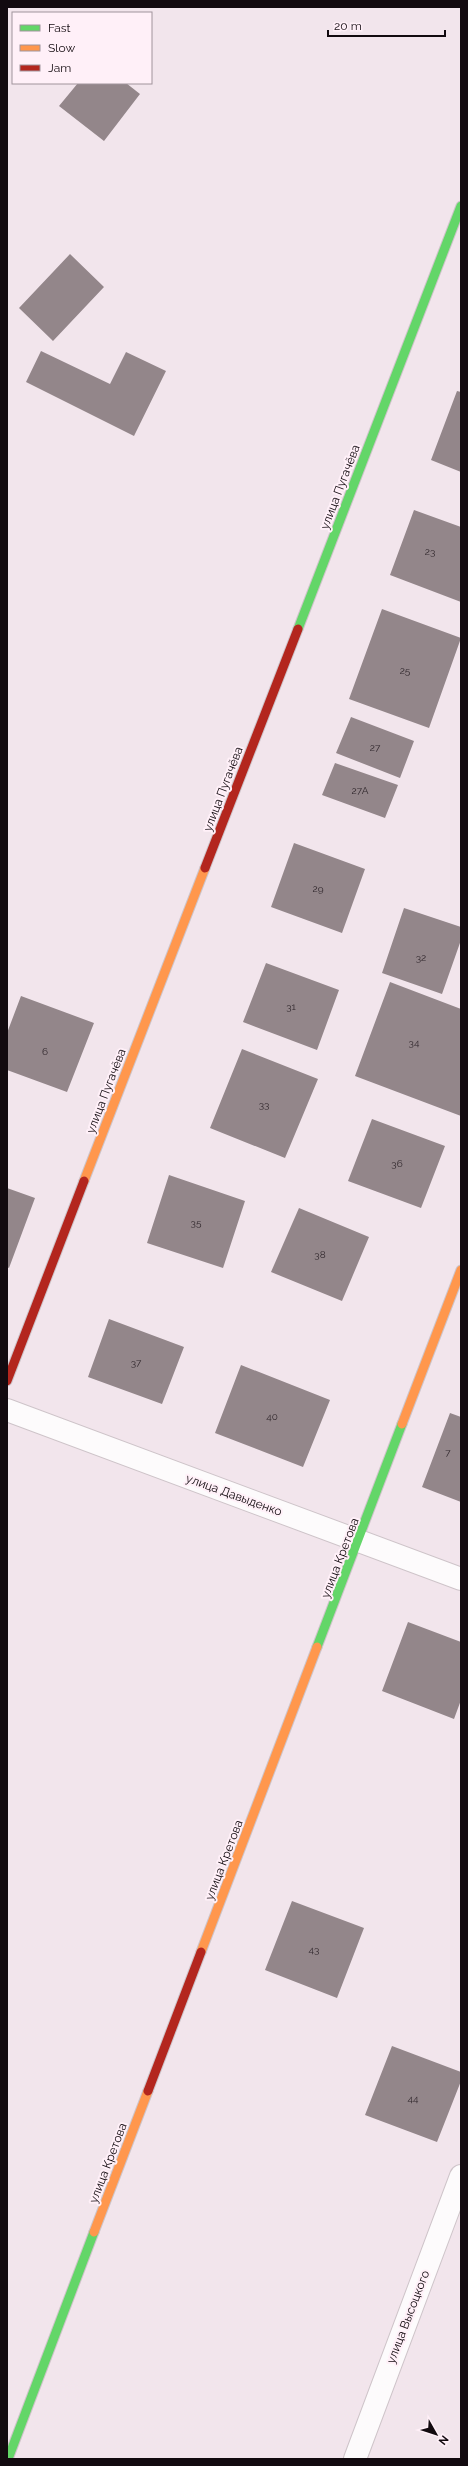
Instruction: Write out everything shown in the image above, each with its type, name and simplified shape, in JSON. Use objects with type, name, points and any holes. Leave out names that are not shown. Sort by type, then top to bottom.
[{"type":"street","name":"улица Пугачёва","points":[[7,1381],[461,206]]},
{"type":"street","name":"улица Кретова","points":[[8,2459],[461,1270]]},
{"type":"street","name":"улица Давыденко","points":[[7,1410],[461,1579]]},
{"type":"street","name":"улица Высоцкого","points":[[355,2459],[461,2176]]},
{"type":"building","points":[[77,84],[127,84],[140,94],[104,141],[59,106]]},
{"type":"building","points":[[70,254],[104,287],[53,341],[19,308]]},
{"type":"building","points":[[41,351],[110,384],[126,352],[166,371],[134,436],[26,382]]},
{"type":"building","points":[[457,391],[461,392],[461,472],[431,460]]},
{"type":"building","points":[[414,510],[461,527],[461,602],[390,575]]},
{"type":"building","points":[[382,609],[461,638],[429,728],[349,699]]},
{"type":"building","points":[[351,717],[414,741],[400,778],[336,753]]},
{"type":"building","points":[[335,763],[398,785],[385,818],[322,795]]},
{"type":"building","points":[[294,843],[365,869],[342,933],[271,907]]},
{"type":"building","points":[[404,908],[461,927],[461,940],[442,994],[382,973]]},
{"type":"building","points":[[266,963],[339,990],[317,1050],[243,1022]]},
{"type":"building","points":[[390,982],[461,1009],[461,1116],[355,1076]]},
{"type":"building","points":[[21,996],[94,1023],[67,1092],[7,1070],[7,1033]]},
{"type":"building","points":[[242,1049],[318,1079],[285,1158],[210,1128]]},
{"type":"building","points":[[372,1119],[445,1146],[421,1208],[348,1181]]},
{"type":"building","points":[[169,1175],[245,1201],[223,1268],[147,1243]]},
{"type":"building","points":[[7,1188],[35,1198],[9,1268],[7,1267]]},
{"type":"building","points":[[299,1208],[369,1237],[342,1301],[271,1272]]},
{"type":"building","points":[[109,1319],[184,1347],[162,1404],[88,1377]]},
{"type":"building","points":[[241,1365],[330,1400],[303,1467],[215,1433]]},
{"type":"building","points":[[450,1413],[461,1417],[461,1502],[422,1487]]},
{"type":"building","points":[[408,1622],[461,1642],[461,1700],[454,1719],[382,1691]]},
{"type":"building","points":[[292,1901],[364,1928],[337,1998],[265,1970]]},
{"type":"building","points":[[392,2046],[461,2072],[461,2081],[437,2142],[365,2115]]},
{"type":"traffic: fast","points":[[298,629],[461,206]]},
{"type":"traffic: fast","points":[[317,1647],[402,1424]]},
{"type":"traffic: fast","points":[[8,2459],[94,2232]]},
{"type":"traffic: slow","points":[[84,1181],[205,868]]},
{"type":"traffic: slow","points":[[402,1424],[461,1270]]},
{"type":"traffic: slow","points":[[201,1952],[317,1647]]},
{"type":"traffic: slow","points":[[94,2232],[148,2091]]},
{"type":"traffic: jam","points":[[205,868],[298,629]]},
{"type":"traffic: jam","points":[[7,1381],[84,1181]]},
{"type":"traffic: jam","points":[[148,2091],[201,1952]]}]
